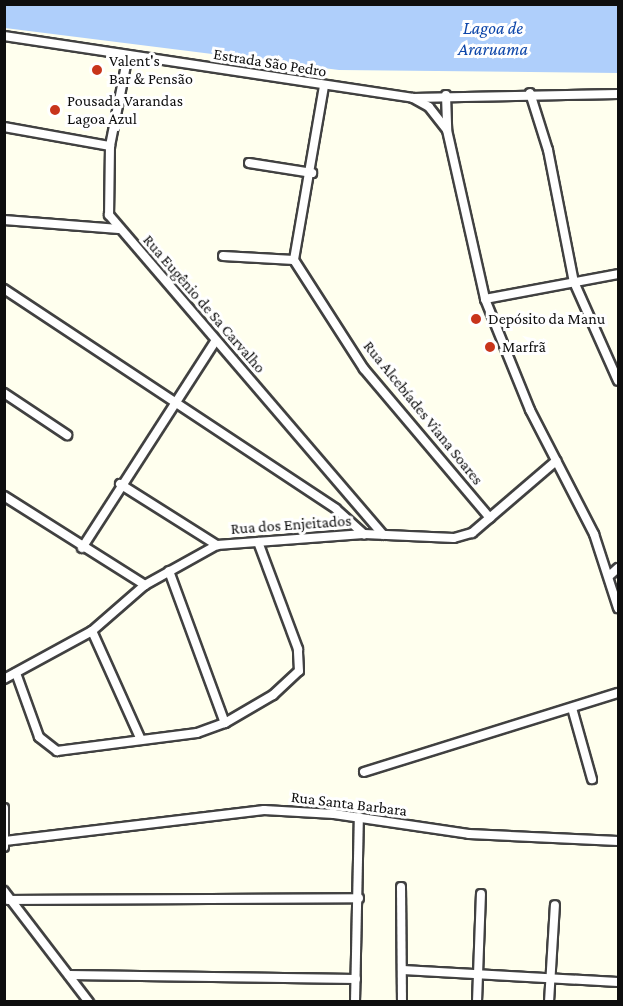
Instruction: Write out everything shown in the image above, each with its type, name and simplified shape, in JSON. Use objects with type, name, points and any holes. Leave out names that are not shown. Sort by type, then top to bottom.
[{"type":"street","name":"Estrada São Pedro","points":[[4,36],[412,98],[429,107],[447,130]]},
{"type":"street","name":"Rua Eugênio de Sa Carvalho","points":[[128,56],[110,146],[105,198],[119,229],[383,535]]},
{"type":"street","points":[[223,256],[294,260],[312,173],[324,86]]},
{"type":"street","points":[[530,93],[548,150],[574,282],[616,371],[618,381]]},
{"type":"street","points":[[412,98],[446,94],[618,94]]},
{"type":"street","points":[[446,94],[447,130],[485,299],[609,576],[618,608]]},
{"type":"street","points":[[4,127],[110,146]]},
{"type":"street","points":[[249,163],[312,173]]},
{"type":"street","points":[[4,220],[119,229]]},
{"type":"street","name":"Rua Alcebíades Viana Soares","points":[[294,260],[364,369],[490,519]]},
{"type":"street","points":[[485,299],[618,274]]},
{"type":"street","points":[[4,289],[174,404],[336,509],[364,534]]},
{"type":"street","points":[[82,548],[120,484],[216,340]]},
{"type":"street","points":[[4,393],[67,435]]},
{"type":"street","name":"Rua dos Enjeitados","points":[[4,680],[92,631],[145,585],[217,545],[364,534],[454,538],[490,519],[556,461]]},
{"type":"street","points":[[120,484],[217,545]]},
{"type":"street","points":[[4,496],[82,548],[145,585]]},
{"type":"street","points":[[16,673],[39,737],[50,749],[197,733],[225,723],[273,695],[298,671],[298,649],[258,543]]},
{"type":"street","points":[[609,576],[618,568]]},
{"type":"street","points":[[170,571],[225,723]]},
{"type":"street","points":[[92,631],[140,738]]},
{"type":"street","points":[[364,772],[618,693]]},
{"type":"street","points":[[572,708],[592,779]]},
{"type":"street","points":[[4,808],[5,844]]},
{"type":"street","name":"Rua Santa Barbara","points":[[5,844],[264,810],[359,818],[469,834],[618,841]]},
{"type":"street","points":[[355,1002],[359,818]]},
{"type":"street","points":[[401,887],[402,1002]]},
{"type":"street","points":[[477,1002],[481,894]]},
{"type":"street","points":[[6,895],[359,898]]},
{"type":"street","points":[[6,895],[89,1002]]},
{"type":"street","points":[[549,1002],[555,905]]},
{"type":"street","points":[[403,970],[618,982]]},
{"type":"street","points":[[69,975],[356,979]]},
{"type":"water","name":"Lagoa de Araruama","points":[[5,4],[618,5],[618,73],[339,70],[5,28]]},
{"type":"place","name":"Valent's Bar & Pensão","points":[[97,70]]},
{"type":"place","name":"Pousada Varandas Lagoa Azul","points":[[55,110]]},
{"type":"place","name":"Depósito da Manu","points":[[476,319]]},
{"type":"place","name":"Marfrã","points":[[490,347]]}]
